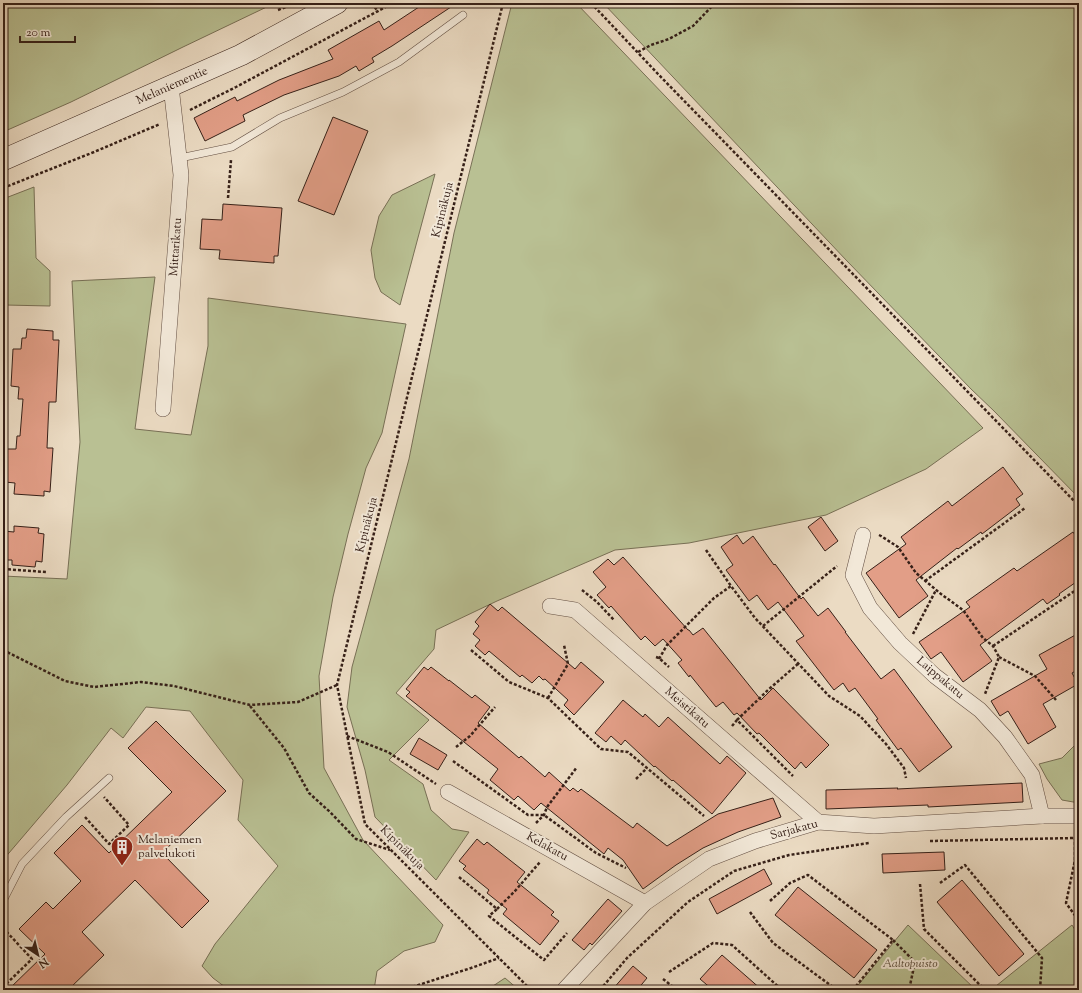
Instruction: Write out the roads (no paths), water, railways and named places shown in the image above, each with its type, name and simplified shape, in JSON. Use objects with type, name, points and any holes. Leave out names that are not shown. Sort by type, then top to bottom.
[{"type":"main road","name":"Melaniementie","points":[[3,160],[241,55],[337,3]]},
{"type":"street","name":"Mittarikatu","points":[[163,409],[181,175],[171,86]]},
{"type":"street","name":"Laippakatu","points":[[863,535],[853,575],[870,608],[905,648],[935,676],[980,710],[1005,736],[1032,775],[1042,816]]},
{"type":"street","name":"Meistikatu","points":[[550,606],[575,610],[818,822]]},
{"type":"street","name":"Kelakatu","points":[[448,792],[646,903]]},
{"type":"street","name":"Sarjakatu","points":[[564,990],[646,903],[709,860],[755,841],[818,822],[874,826],[1042,816],[1079,816]]},
{"type":"lane","points":[[180,158],[232,148],[280,118],[344,92],[399,62],[463,15]]},
{"type":"lane","points":[[3,901],[22,864],[66,817],[109,778]]},
{"type":"place","name":"Melaniemen palvelukoti","points":[[122,866]]},
{"type":"park label","name":"Aaltopuisto","points":[[910,964]]}]
